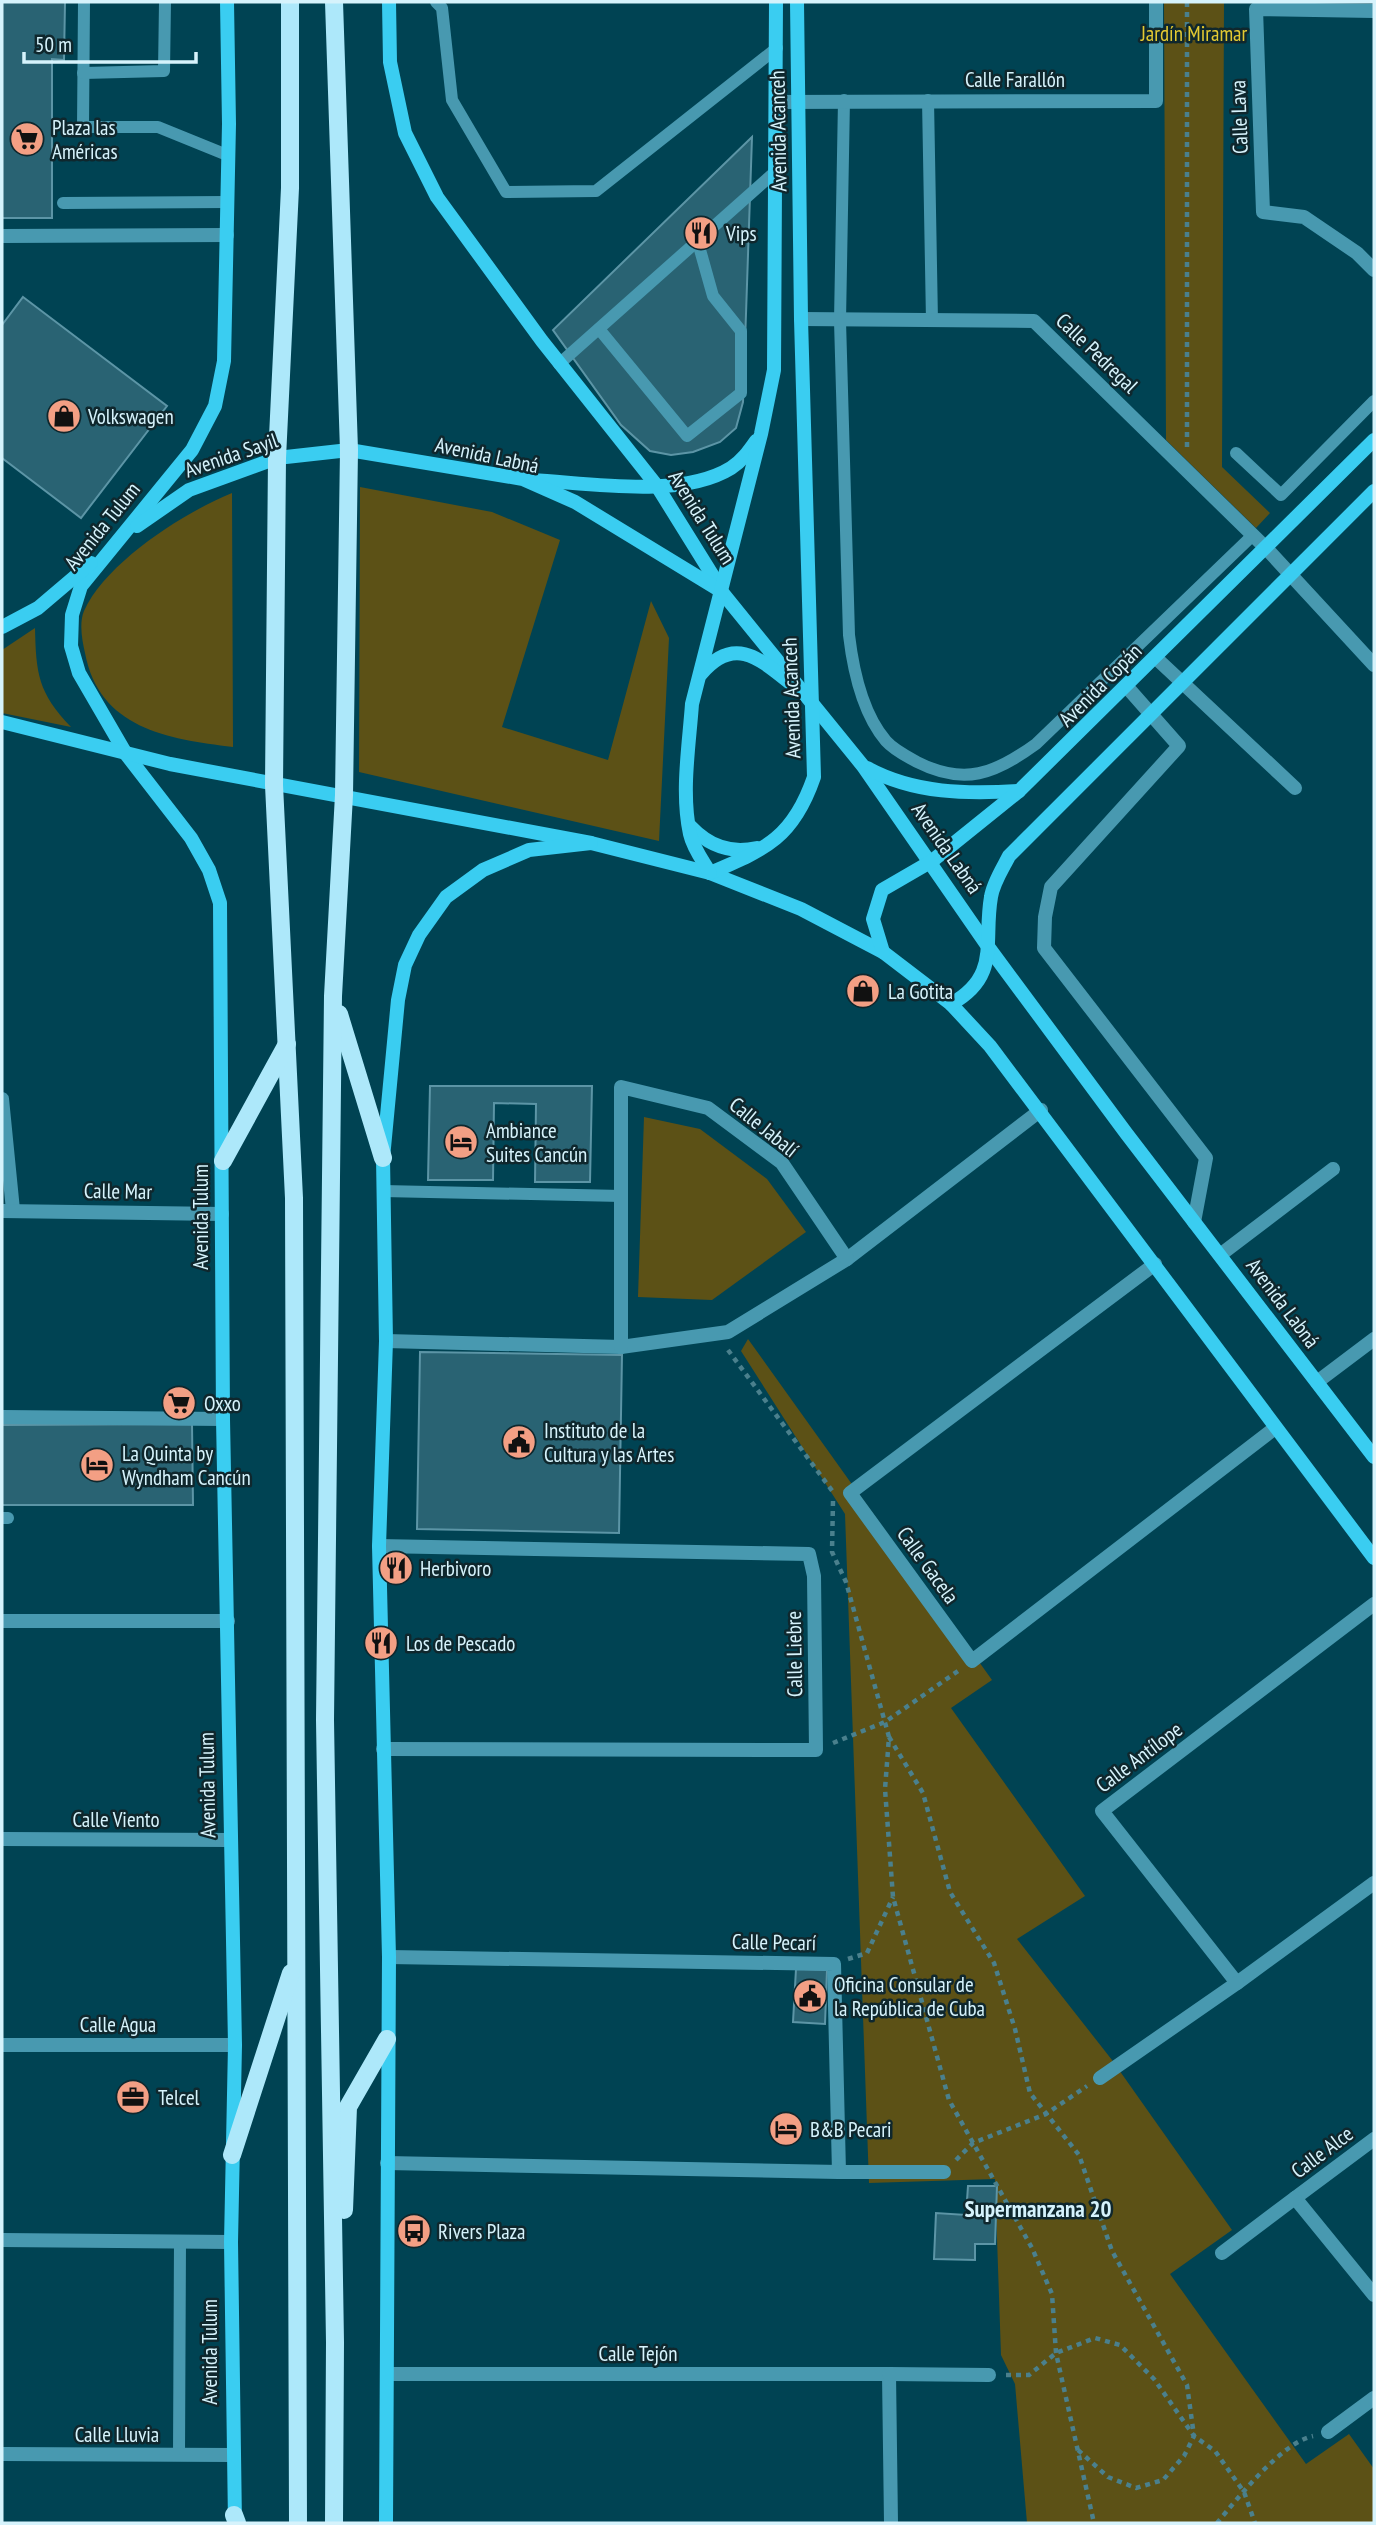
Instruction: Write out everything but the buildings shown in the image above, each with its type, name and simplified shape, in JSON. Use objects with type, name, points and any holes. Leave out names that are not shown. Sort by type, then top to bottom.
[{"type":"main road","points":[[290,2],[290,188],[277,458],[274,785],[294,1198],[298,2523]]},
{"type":"main road","points":[[334,2],[349,450],[344,795],[333,996],[325,1720],[335,2342],[334,2523]]},
{"type":"main road","points":[[333,996],[383,1158]]},
{"type":"main road","points":[[223,1161],[287,1044]]},
{"type":"main road","points":[[232,2155],[296,1957]]},
{"type":"main road","points":[[335,2342],[340,2295],[348,2107],[387,2039]]},
{"type":"street","name":"Avenida Tulum","points":[[227,2],[224,361],[215,406],[192,450],[81,586],[72,615],[71,646],[79,673],[126,754],[191,838],[209,870],[220,903],[223,1419],[235,2045],[231,2242],[235,2520]]},
{"type":"street","name":"Avenida Tulum","points":[[389,2],[390,62],[405,133],[436,197],[559,364],[657,486],[721,590]]},
{"type":"street","name":"Avenida Acanceh","points":[[776,2],[775,370],[692,704],[687,806],[691,836],[710,873],[770,845],[797,814],[814,777],[801,318],[797,2]]},
{"type":"street","name":"Calle Farallón","points":[[776,102],[1156,101],[1156,2]]},
{"type":"street","name":"Calle Lava","points":[[1374,11],[1256,9],[1263,212],[1304,217],[1357,253],[1374,270]]},
{"type":"street","points":[[2,236],[227,235]]},
{"type":"street","name":"Calle Pedregal","points":[[801,318],[840,321],[1034,321],[1266,548],[1374,665]]},
{"type":"street","points":[[523,479],[657,486],[723,472],[743,458],[761,434]]},
{"type":"street","name":"Avenida Copán","points":[[883,952],[874,928],[877,898],[891,882],[932,861],[1019,791],[1374,440]]},
{"type":"street","name":"Avenida Sayil","points":[[2,627],[38,608],[124,535],[189,490],[277,458],[349,450]]},
{"type":"street","name":"Avenida Labná","points":[[349,450],[523,479],[576,502],[721,590],[863,766],[932,861],[989,948],[1374,1457]]},
{"type":"street","points":[[951,1004],[978,982],[989,948],[991,895],[1009,856],[1374,491]]},
{"type":"street","points":[[701,674],[710,663],[727,653],[745,653],[762,660],[812,701]]},
{"type":"street","points":[[1156,658],[1295,788]]},
{"type":"street","points":[[1127,687],[1179,746],[1051,887],[1044,948],[1206,1158],[1194,1222]]},
{"type":"street","points":[[2,722],[126,754],[274,785],[344,795],[453,820],[592,843],[710,873],[801,909],[883,952],[951,1004],[1041,1110],[1374,1558]]},
{"type":"street","points":[[863,766],[900,782],[940,791],[1019,791]]},
{"type":"street","points":[[690,826],[717,847],[732,850],[770,845]]},
{"type":"street","points":[[386,2523],[389,1957],[379,1546],[386,1341],[383,1158],[398,1000],[405,965],[419,934],[446,897],[483,870],[528,850],[592,843]]},
{"type":"street","name":"Calle Jabalí","points":[[621,1347],[621,1087],[709,1108],[782,1163],[847,1259]]},
{"type":"street","name":"Calle Mar","points":[[2,1099],[8,1210],[222,1214]]},
{"type":"street","points":[[386,1341],[621,1347],[728,1332],[847,1259],[1041,1110]]},
{"type":"street","points":[[1220,1255],[1333,1169]]},
{"type":"street","name":"Calle Gacela","points":[[972,1661],[850,1493],[1154,1264]]},
{"type":"street","points":[[1317,1382],[1374,1339]]},
{"type":"street","points":[[2,1417],[223,1419]]},
{"type":"street","points":[[972,1661],[1275,1428]]},
{"type":"street","name":"Calle Liebre","points":[[379,1546],[809,1554],[814,1576],[816,1750]]},
{"type":"street","name":"Calle Antílope","points":[[1237,1983],[1102,1811],[1374,1604]]},
{"type":"street","points":[[2,1622],[228,1621]]},
{"type":"street","points":[[383,1749],[816,1750]]},
{"type":"street","name":"Calle Viento","points":[[2,1839],[230,1840]]},
{"type":"street","points":[[1100,2078],[1374,1883]]},
{"type":"street","name":"Calle Pecarí","points":[[389,1957],[834,1964],[839,2172]]},
{"type":"street","name":"Calle Agua","points":[[2,2045],[235,2045]]},
{"type":"street","name":"Calle Alce","points":[[1222,2253],[1374,2139]]},
{"type":"street","points":[[387,2163],[944,2172]]},
{"type":"street","name":"Calle Alce","points":[[1296,2198],[1374,2295]]},
{"type":"street","points":[[2,2240],[231,2242]]},
{"type":"street","name":"Calle Tejón","points":[[387,2374],[989,2375]]},
{"type":"street","points":[[889,2374],[891,2523]]},
{"type":"street","points":[[1328,2432],[1374,2398]]},
{"type":"street","name":"Calle Lluvia","points":[[2,2454],[233,2455]]},
{"type":"lane","points":[[84,2],[83,127],[158,127],[227,155]]},
{"type":"lane","points":[[83,73],[164,71],[165,2]]},
{"type":"lane","points":[[436,2],[442,8],[452,100],[506,192],[596,191],[776,48]]},
{"type":"lane","points":[[844,100],[840,321],[844,503],[852,667],[861,694],[885,741],[911,758],[950,775],[978,774],[1008,765],[1036,744],[1252,536]]},
{"type":"lane","points":[[928,100],[932,321]]},
{"type":"lane","points":[[559,364],[696,239],[775,172]]},
{"type":"lane","points":[[63,204],[227,202]]},
{"type":"lane","points":[[599,329],[687,436],[741,393],[741,331],[713,296],[696,239]]},
{"type":"lane","points":[[1236,453],[1281,495],[1374,401]]},
{"type":"lane","points":[[383,1191],[622,1196]]},
{"type":"lane","points":[[179,2455],[180,2241]]},
{"type":"path","points":[[1187,2],[1187,469]]},
{"type":"path","points":[[715,1333],[833,1492],[832,1552],[846,1582],[890,1737],[923,1793],[950,1892],[994,1963],[1015,2029],[1030,2093],[1079,2155],[1112,2252],[1187,2385],[1194,2437],[1184,2456],[1163,2480],[1136,2488],[1108,2477],[1078,2449]]},
{"type":"path","points":[[816,1750],[886,1722],[972,1661]]},
{"type":"path","points":[[890,1737],[885,1789],[893,1897],[949,2100],[1032,2248],[1052,2294],[1056,2354],[1094,2523]]},
{"type":"path","points":[[834,1964],[867,1953],[893,1897]]},
{"type":"path","points":[[944,2172],[972,2143],[1046,2114],[1100,2078]]},
{"type":"path","points":[[989,2375],[1029,2375],[1056,2354],[1095,2338],[1120,2345],[1154,2379],[1194,2437],[1215,2451],[1244,2492],[1255,2523]]},
{"type":"path","points":[[1217,2523],[1244,2492],[1299,2439],[1328,2432]]},
{"type":"green space","name":"Jardín Miramar","points":[[1164,2],[1224,2],[1222,467],[1270,513],[1256,528],[1166,440]]},
{"type":"green space","points":[[360,487],[492,512],[560,540],[502,727],[608,760],[651,601],[669,638],[659,841],[359,772]]},
{"type":"green space","points":[[232,493],[233,747],[161,734],[121,714],[105,698],[93,678],[81,626],[84,611],[95,593],[128,557],[170,526]]},
{"type":"green space","points":[[35,628],[36,658],[45,693],[71,727],[2,713],[2,650]]},
{"type":"green space","points":[[644,1117],[700,1129],[767,1179],[806,1232],[712,1300],[638,1297]]},
{"type":"green space","points":[[748,1339],[992,1680],[951,1708],[1085,1896],[1017,1939],[1112,2060],[1232,2230],[1170,2274],[1306,2464],[1349,2434],[1374,2469],[1374,2523],[1027,2523],[1015,2384],[1001,2355],[995,2179],[869,2183],[845,1514],[741,1351]]},
{"type":"place","name":"Plaza las Américas","points":[[27,139]]},
{"type":"place","name":"Vips","points":[[701,233]]},
{"type":"place","name":"Volkswagen","points":[[64,416]]},
{"type":"place","name":"La Gotita","points":[[863,991]]},
{"type":"place","name":"Ambiance Suites Cancún","points":[[461,1142]]},
{"type":"place","name":"Oxxo","points":[[179,1403]]},
{"type":"place","name":"Instituto de la Cultura y las Artes","points":[[519,1442]]},
{"type":"place","name":"La Quinta by Wyndham Cancún","points":[[97,1465]]},
{"type":"place","name":"Herbivoro","points":[[396,1568]]},
{"type":"place","name":"Los de Pescado","points":[[381,1643]]},
{"type":"place","name":"Oficina Consular de la República de Cuba","points":[[810,1996]]},
{"type":"place","name":"Telcel","points":[[133,2097]]},
{"type":"place","name":"B&B Pecari","points":[[786,2129]]},
{"type":"place","name":"Rivers Plaza","points":[[414,2231]]},
{"type":"district","name":"Supermanzana 20","points":[[1038,2208]]}]
